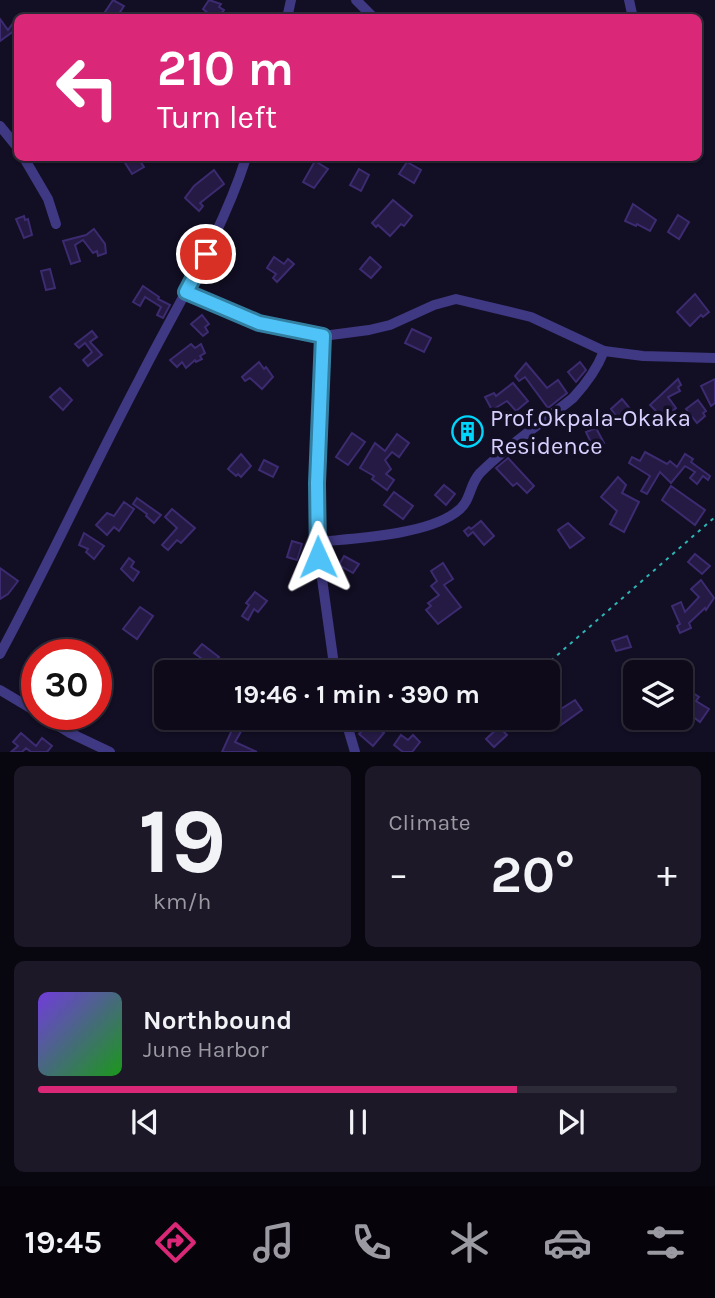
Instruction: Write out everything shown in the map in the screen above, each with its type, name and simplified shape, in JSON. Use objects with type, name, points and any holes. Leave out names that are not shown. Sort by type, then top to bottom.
[{"type":"street","points":[[356,0],[370,14]]},
{"type":"street","points":[[0,126],[14,143]]},
{"type":"street","points":[[26,161],[48,199],[56,224]]},
{"type":"street","points":[[0,654],[135,386],[223,220],[245,161]]},
{"type":"street","points":[[186,292],[259,323],[323,336],[390,325],[434,305],[456,299],[531,317],[604,351],[643,356],[715,358]]},
{"type":"street","points":[[323,336],[317,483],[318,557],[333,660]]},
{"type":"street","points":[[318,542],[377,536],[422,527],[456,513],[469,498],[478,475],[573,398],[595,370],[604,351]]},
{"type":"street","points":[[0,690],[21,703]]},
{"type":"street","points":[[65,730],[110,752]]},
{"type":"street","points":[[349,730],[355,752]]},
{"type":"path","points":[[552,660],[715,517]]},
{"type":"building","points":[[113,0],[124,6],[120,12],[124,14],[105,12]]},
{"type":"building","points":[[209,0],[221,4],[219,7],[224,10],[221,14],[209,14],[203,9]]},
{"type":"building","points":[[0,19],[8,30],[14,22],[14,31],[0,41]]},
{"type":"building","points":[[124,161],[140,161],[144,167],[132,174]]},
{"type":"building","points":[[315,161],[328,169],[314,188],[303,182]]},
{"type":"building","points":[[407,162],[421,170],[414,183],[399,174]]},
{"type":"building","points":[[359,169],[369,175],[361,191],[350,185]]},
{"type":"building","points":[[214,170],[224,184],[200,203],[203,206],[199,211],[185,198],[194,186]]},
{"type":"building","points":[[393,200],[412,216],[390,236],[372,223]]},
{"type":"building","points":[[633,204],[656,220],[650,231],[625,221]]},
{"type":"building","points":[[678,215],[689,222],[679,239],[668,232]]},
{"type":"building","points":[[24,216],[25,220],[28,219],[32,235],[24,238],[16,219]]},
{"type":"building","points":[[94,229],[105,244],[106,253],[98,256],[97,251],[93,253],[83,240],[75,245],[80,261],[71,264],[63,241],[86,235]]},
{"type":"building","points":[[274,257],[284,264],[288,259],[294,264],[277,282],[273,278],[276,274],[267,268]]},
{"type":"building","points":[[370,257],[381,267],[371,278],[360,269]]},
{"type":"building","points":[[50,269],[55,288],[46,290],[41,271]]},
{"type":"building","points":[[143,286],[170,305],[163,318],[157,315],[161,307],[145,297],[140,306],[133,302]]},
{"type":"building","points":[[695,294],[709,312],[703,317],[701,315],[690,326],[677,312]]},
{"type":"building","points":[[202,315],[209,324],[205,327],[208,332],[203,336],[191,324]]},
{"type":"building","points":[[412,329],[431,338],[424,352],[405,343]]},
{"type":"building","points":[[92,331],[97,337],[90,342],[102,355],[88,366],[83,360],[92,352],[85,343],[79,348],[75,344]]},
{"type":"building","points":[[191,344],[195,348],[201,344],[205,353],[200,356],[202,359],[196,362],[195,360],[186,368],[182,362],[177,367],[170,360]]},
{"type":"building","points":[[259,362],[273,377],[262,389],[250,378],[245,381],[242,377]]},
{"type":"building","points":[[580,362],[586,370],[576,382],[568,372]]},
{"type":"building","points":[[526,363],[547,388],[558,380],[567,393],[548,408],[525,377],[519,381],[515,376]]},
{"type":"building","points":[[678,379],[680,391],[668,397],[676,408],[664,419],[650,405]]},
{"type":"building","points":[[715,379],[715,403],[711,406],[701,386]]},
{"type":"building","points":[[513,383],[528,401],[516,411],[507,401],[492,410],[485,397],[494,393],[496,396]]},
{"type":"building","points":[[60,388],[72,400],[63,410],[50,397]]},
{"type":"building","points":[[622,399],[632,411],[620,421],[611,409]]},
{"type":"building","points":[[698,400],[706,411],[703,413],[705,416],[697,423],[686,409]]},
{"type":"building","name":"Prof.Okpala-Okaka Residence","points":[[466,418],[481,431],[468,447],[452,433]]},
{"type":"building","points":[[596,428],[604,443],[593,447],[586,432]]},
{"type":"building","points":[[352,433],[365,442],[348,465],[336,457]]},
{"type":"building","points":[[397,434],[409,443],[399,457],[392,452],[385,460],[391,469],[386,474],[394,480],[387,490],[372,479],[374,476],[360,468],[375,443],[385,451]]},
{"type":"building","points":[[645,452],[667,464],[670,461],[677,467],[685,454],[710,476],[708,480],[703,476],[697,484],[690,478],[695,472],[685,466],[671,483],[660,472],[647,494],[641,491],[650,476],[629,463],[632,457],[640,461]]},
{"type":"building","points":[[241,454],[251,466],[241,477],[228,469]]},
{"type":"building","points":[[508,458],[534,486],[527,493],[517,483],[513,486],[496,468]]},
{"type":"building","points":[[264,460],[278,467],[273,477],[259,470]]},
{"type":"building","points":[[618,477],[626,485],[622,493],[639,502],[624,532],[610,524],[617,511],[601,497]]},
{"type":"building","points":[[444,485],[455,494],[446,505],[435,495]]},
{"type":"building","points":[[671,486],[705,510],[695,525],[662,500]]},
{"type":"building","points":[[394,492],[413,506],[403,519],[384,505]]},
{"type":"building","points":[[137,498],[161,515],[154,523],[133,504]]},
{"type":"building","points":[[124,502],[134,509],[119,531],[114,527],[107,535],[96,525],[107,513],[114,516]]},
{"type":"building","points":[[172,509],[195,528],[181,543],[177,540],[168,550],[162,545],[177,528],[165,517]]},
{"type":"building","points":[[481,521],[494,536],[484,545],[473,532],[468,536],[464,531]]},
{"type":"building","points":[[568,523],[584,538],[570,548],[558,530]]},
{"type":"building","points":[[84,533],[104,546],[94,559],[86,552],[88,549],[79,545]]},
{"type":"building","points":[[292,541],[302,544],[297,560],[287,557]]},
{"type":"building","points":[[695,554],[710,566],[702,574],[688,562]]},
{"type":"building","points":[[344,556],[359,564],[353,573],[339,565]]},
{"type":"building","points":[[129,558],[134,562],[131,567],[139,572],[133,581],[121,569]]},
{"type":"building","points":[[443,563],[453,579],[444,585],[461,607],[438,624],[426,610],[431,606],[428,603],[439,595],[431,586],[437,581],[431,571]]},
{"type":"building","points":[[0,568],[18,581],[8,594],[0,599]]},
{"type":"building","points":[[701,580],[714,598],[706,610],[705,608],[689,623],[691,628],[680,633],[677,626],[680,624],[672,606],[681,602],[685,612],[699,597],[691,589]]},
{"type":"building","points":[[255,592],[267,601],[258,612],[254,609],[248,620],[242,616],[249,605],[246,603]]},
{"type":"building","points":[[140,607],[153,616],[137,639],[123,629]]},
{"type":"building","points":[[627,636],[631,647],[616,651],[612,641]]},
{"type":"building","points":[[202,644],[219,657],[216,660],[204,660],[194,653]]},
{"type":"building","points":[[693,693],[699,697],[696,701],[709,709],[700,722],[693,717]]},
{"type":"building","points":[[575,700],[582,710],[560,726],[560,710]]},
{"type":"building","points":[[232,730],[242,730],[235,742],[257,752],[222,752]]},
{"type":"building","points":[[363,730],[380,730],[384,733],[373,746],[359,734]]},
{"type":"building","points":[[496,730],[502,730],[507,735],[494,747],[486,739]]},
{"type":"building","points":[[21,733],[36,746],[42,738],[52,746],[47,752],[31,752],[26,748],[22,752],[11,752],[18,746],[13,742]]},
{"type":"building","points":[[401,735],[408,740],[413,735],[420,742],[412,752],[403,752],[394,745]]},
{"type":"place","name":"Prof.Okpala-Okaka Residence","points":[[467,432]]},
{"type":"route","points":[[206,254],[186,292],[259,323],[323,336],[317,483],[318,557]]}]
